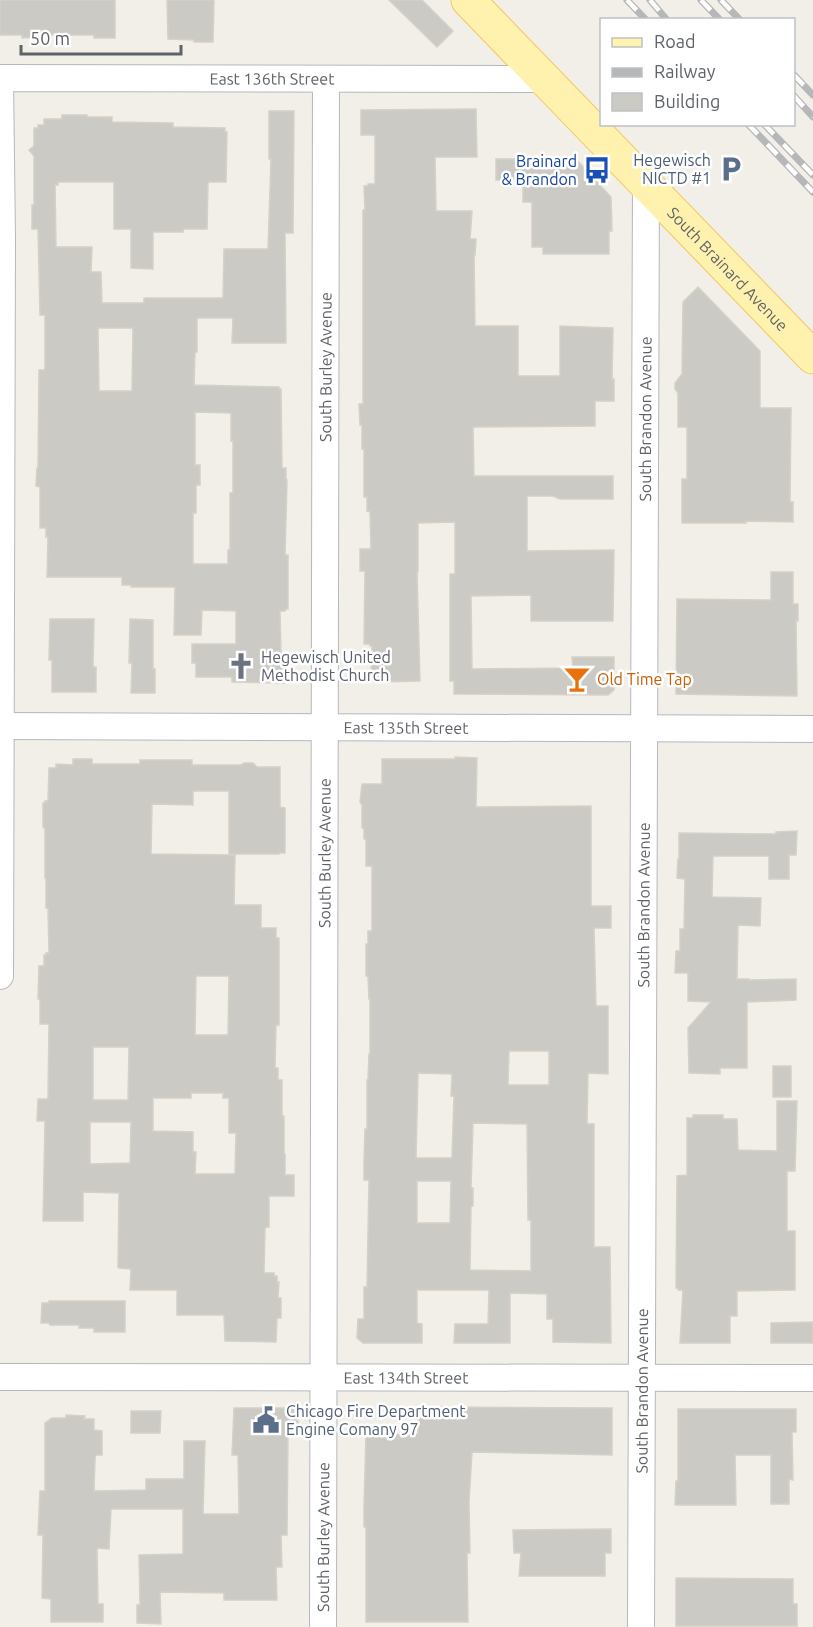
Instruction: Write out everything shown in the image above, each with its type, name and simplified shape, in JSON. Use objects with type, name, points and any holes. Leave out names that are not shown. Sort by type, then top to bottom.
[{"type":"main road","name":"South Brainard Avenue","points":[[468,0],[813,357]]},
{"type":"street","name":"East 136th Street","points":[[0,78],[544,80]]},
{"type":"street","points":[[0,78],[2,239],[0,976]]},
{"type":"street","name":"South Burley Avenue","points":[[323,1627],[326,79]]},
{"type":"street","name":"South Brandon Avenue","points":[[641,1627],[646,184]]},
{"type":"street","name":"East 135th Street","points":[[0,726],[813,729]]},
{"type":"street","name":"East 134th Street","points":[[0,1377],[813,1378]]},
{"type":"building","points":[[0,0],[115,0],[115,38],[94,38],[94,35],[41,35],[41,37],[22,38],[22,35],[0,35]]},
{"type":"building","points":[[167,0],[214,0],[213,42],[168,39]]},
{"type":"building","points":[[389,0],[422,0],[453,31],[437,47]]},
{"type":"building","points":[[476,109],[477,157],[435,157],[436,211],[472,211],[470,239],[476,239],[474,255],[475,326],[518,326],[518,376],[560,376],[560,326],[613,328],[614,401],[595,401],[595,426],[473,427],[474,476],[613,476],[613,499],[560,499],[553,496],[527,496],[527,551],[614,550],[613,621],[531,621],[531,595],[471,596],[472,669],[573,668],[572,657],[614,657],[614,690],[608,695],[454,694],[454,681],[450,681],[450,574],[455,574],[455,522],[418,523],[420,681],[377,682],[375,671],[371,671],[372,646],[364,644],[365,571],[360,571],[360,549],[371,549],[370,512],[367,511],[367,497],[364,497],[364,449],[362,449],[359,404],[363,404],[363,210],[365,210],[364,186],[375,184],[375,135],[361,135],[361,110]]},
{"type":"building","points":[[269,111],[294,111],[293,233],[285,233],[286,343],[232,343],[233,318],[197,318],[194,385],[279,387],[281,389],[282,468],[286,468],[287,480],[285,555],[288,555],[288,609],[280,611],[284,683],[232,682],[232,677],[196,677],[196,663],[192,663],[192,644],[236,644],[236,611],[202,610],[201,635],[174,635],[175,587],[131,587],[131,585],[122,585],[122,577],[47,577],[48,537],[46,537],[46,528],[40,528],[40,487],[36,486],[39,370],[45,368],[45,315],[40,315],[38,229],[32,229],[34,156],[29,150],[34,146],[34,128],[44,125],[44,119],[62,119],[62,115],[112,117],[112,122],[173,123],[173,127],[225,128],[227,132],[226,182],[208,182],[207,229],[153,232],[153,269],[131,268],[131,229],[114,229],[114,182],[58,182],[58,185],[55,185],[56,247],[92,247],[91,272],[101,272],[102,303],[144,303],[144,298],[223,298],[224,249],[268,249],[271,159],[269,159]],"holes":[[[98,328],[133,328],[132,391],[99,391]],[[195,412],[231,413],[233,493],[230,493],[228,564],[193,564],[193,513],[196,513],[196,485],[200,485],[200,465],[195,465]]]},
{"type":"building","points":[[496,159],[577,160],[611,197],[612,231],[609,231],[609,254],[543,254],[543,247],[532,247],[532,202],[523,202],[523,180],[496,180]]},
{"type":"building","points":[[698,287],[760,351],[760,408],[791,408],[790,502],[793,502],[793,522],[682,523],[682,479],[687,479],[687,427],[678,427],[678,393],[675,383],[682,374],[683,302]]},
{"type":"building","points":[[771,572],[793,572],[793,604],[798,604],[798,621],[796,621],[797,696],[676,694],[677,599],[771,600]]},
{"type":"building","points":[[50,619],[94,619],[93,667],[96,667],[96,692],[52,692],[52,660],[49,660]]},
{"type":"building","points":[[130,619],[153,620],[155,693],[131,693]]},
{"type":"building","points":[[455,757],[477,758],[476,807],[591,806],[591,906],[611,906],[611,928],[594,928],[596,1006],[608,1006],[608,1074],[588,1073],[587,1124],[594,1124],[594,1247],[610,1247],[611,1343],[553,1342],[553,1319],[547,1319],[547,1294],[510,1293],[510,1343],[454,1343],[455,1324],[488,1324],[489,1290],[417,1290],[417,1323],[422,1324],[422,1343],[363,1343],[357,1338],[358,1319],[364,1319],[364,1287],[367,1287],[369,1180],[364,1180],[364,1160],[370,1054],[370,999],[368,976],[366,976],[366,944],[368,944],[368,931],[372,931],[372,866],[366,866],[366,839],[364,839],[364,828],[362,828],[360,802],[362,784],[382,784],[382,759],[455,759]],"holes":[[[509,1051],[549,1051],[549,1085],[508,1085]],[[418,1073],[452,1074],[451,1096],[454,1096],[452,1158],[416,1158]],[[473,1123],[527,1124],[531,1271],[470,1270],[471,1206],[473,1206],[473,1188],[471,1188]],[[417,1181],[451,1181],[450,1223],[417,1223]]]},
{"type":"building","points":[[73,759],[92,759],[92,764],[140,764],[140,760],[192,760],[192,765],[253,763],[257,767],[280,767],[280,807],[285,808],[285,853],[229,854],[229,791],[193,791],[193,805],[152,804],[151,854],[235,855],[234,905],[261,905],[261,928],[276,928],[276,938],[279,938],[279,1025],[276,1025],[275,1068],[278,1068],[278,1080],[282,1080],[285,1175],[294,1175],[294,1196],[269,1196],[269,1227],[265,1229],[264,1273],[274,1273],[279,1282],[278,1298],[281,1298],[281,1318],[277,1318],[276,1342],[225,1341],[224,1315],[177,1315],[177,1290],[130,1290],[131,1269],[118,1267],[119,1193],[83,1192],[83,1221],[43,1221],[45,1121],[37,1121],[38,1099],[48,1099],[49,1024],[40,1024],[40,999],[38,999],[39,966],[44,966],[44,955],[49,953],[43,803],[48,801],[49,768],[56,768],[56,764],[73,765]],"holes":[[[196,976],[229,976],[228,1035],[195,1035]],[[93,1047],[129,1047],[128,1100],[93,1100]],[[191,1093],[223,1093],[223,1098],[229,1098],[229,1133],[236,1133],[235,1174],[195,1174],[196,1152],[193,1152],[193,1132],[153,1131],[153,1098],[191,1098]],[[90,1122],[131,1122],[130,1163],[90,1164]]]},
{"type":"building","points":[[797,831],[796,855],[789,855],[789,879],[769,879],[769,856],[713,856],[712,897],[761,898],[760,926],[738,925],[737,979],[796,979],[796,1000],[747,1002],[747,1068],[720,1068],[720,1074],[689,1073],[688,1028],[711,1002],[688,1001],[688,973],[675,973],[676,951],[680,951],[680,929],[684,929],[685,879],[677,878],[679,833],[776,834],[776,832]]},
{"type":"building","points":[[773,1066],[791,1066],[791,1097],[773,1097]]},
{"type":"building","points":[[777,1101],[797,1101],[795,1171],[787,1171],[787,1231],[795,1231],[795,1290],[737,1291],[737,1316],[730,1316],[730,1343],[680,1343],[683,1290],[676,1288],[677,1176],[687,1175],[687,1118],[693,1118],[693,1115],[723,1115],[723,1119],[737,1119],[738,1150],[777,1151]]},
{"type":"building","points":[[49,1301],[125,1301],[125,1332],[94,1332],[94,1328],[79,1328],[79,1325],[41,1323],[42,1303],[49,1303]]},
{"type":"building","points":[[813,1322],[813,1343],[771,1343],[771,1323]]},
{"type":"building","points":[[234,1408],[298,1408],[298,1433],[288,1433],[287,1535],[281,1535],[282,1567],[276,1567],[277,1600],[224,1600],[224,1593],[160,1592],[161,1624],[137,1623],[137,1605],[140,1605],[139,1555],[183,1554],[183,1509],[111,1509],[109,1549],[97,1548],[98,1604],[103,1604],[103,1622],[51,1622],[51,1599],[42,1598],[43,1535],[38,1535],[40,1491],[45,1491],[45,1423],[52,1418],[66,1418],[66,1415],[94,1419],[94,1430],[102,1431],[102,1455],[96,1455],[95,1458],[94,1491],[146,1490],[146,1479],[184,1479],[184,1441],[205,1441],[203,1514],[239,1514],[238,1455],[232,1455]]},
{"type":"building","points":[[421,1408],[612,1408],[612,1455],[472,1452],[469,1502],[470,1553],[467,1553],[468,1622],[366,1622],[364,1506],[366,1435],[418,1434],[418,1417],[421,1418]]},
{"type":"building","points":[[678,1409],[796,1409],[796,1432],[792,1432],[793,1480],[789,1479],[789,1504],[771,1504],[771,1455],[735,1455],[736,1505],[675,1505],[676,1481],[678,1481]]},
{"type":"building","points":[[131,1411],[161,1411],[160,1433],[131,1433]]},
{"type":"building","points":[[611,1529],[611,1553],[605,1553],[605,1576],[519,1576],[521,1553],[514,1553],[513,1530]]},
{"type":"building","points":[[676,1578],[793,1579],[793,1604],[797,1604],[797,1626],[676,1626]]},
{"type":"railway","points":[[627,0],[644,18]]},
{"type":"railway","points":[[650,0],[665,18]]},
{"type":"railway","points":[[701,0],[718,18]]},
{"type":"railway","points":[[721,0],[738,18]]},
{"type":"railway","points":[[795,76],[813,95]]},
{"type":"railway","points":[[795,97],[813,117]]},
{"type":"railway","points":[[750,126],[813,192]]},
{"type":"railway","points":[[766,126],[813,175]]},
{"type":"place","name":"Hegewisch NICTD #1","points":[[731,169]]},
{"type":"place","name":"Brainard & Brandon","points":[[597,170]]},
{"type":"place","name":"Hegewisch United Methodist Church","points":[[241,666]]},
{"type":"place","name":"Old Time Tap","points":[[577,679]]},
{"type":"place","name":"Chicago Fire Department Engine Comany 97","points":[[266,1420]]}]
